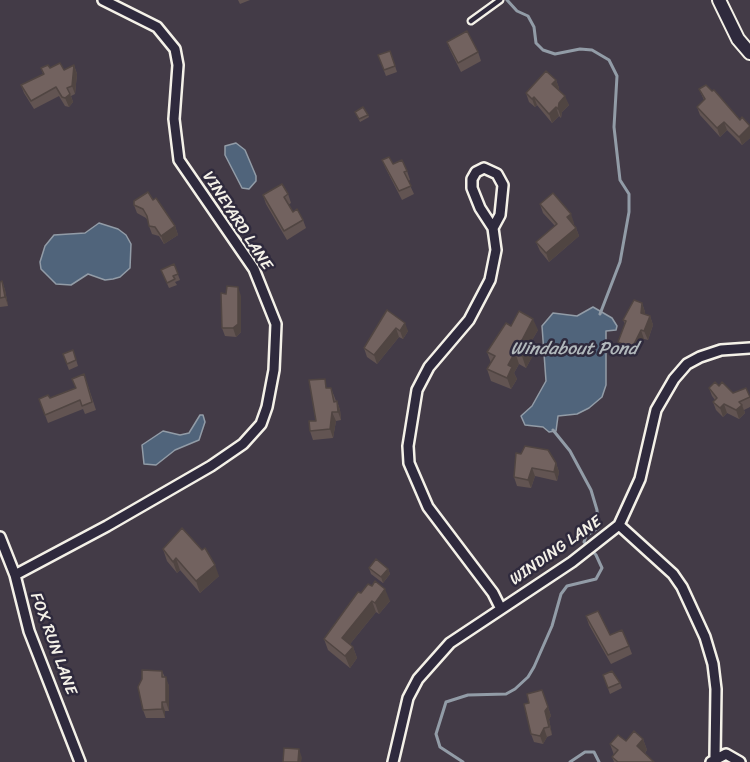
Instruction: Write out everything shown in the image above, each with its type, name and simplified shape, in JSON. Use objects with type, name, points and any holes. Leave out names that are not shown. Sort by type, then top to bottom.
[{"type":"street","name":"VINEYARD LANE","points":[[15,575],[128,514],[211,466],[243,444],[261,424],[267,408],[274,370],[276,324],[254,269],[179,160],[175,129],[178,65],[175,49],[157,27],[103,0]]},
{"type":"street","points":[[719,0],[738,39],[750,53]]},
{"type":"street","points":[[493,228],[500,215],[503,185],[497,174],[484,168],[476,172],[472,179],[472,188],[480,208],[493,228],[496,250],[490,280],[469,320],[429,367],[417,390],[408,446],[409,463],[428,507],[493,593],[500,607]]},
{"type":"street","name":"WINDING LANE","points":[[393,762],[408,698],[418,679],[450,643],[500,607],[581,556],[620,525],[640,479],[656,410],[674,379],[687,364],[700,357],[721,350],[750,348]]},
{"type":"street","points":[[620,525],[673,574],[682,587],[705,638],[713,664],[716,689],[713,760],[726,754],[740,762]]},
{"type":"street","name":"FOX RUN LANE","points":[[0,537],[15,575],[29,631],[80,762]]},
{"type":"lane","points":[[471,21],[500,0]]},
{"type":"water","points":[[236,143],[245,150],[256,176],[256,181],[249,189],[242,188],[225,155],[225,146]]},
{"type":"water","points":[[99,223],[118,229],[126,235],[131,244],[130,268],[120,277],[113,279],[105,280],[88,274],[71,285],[56,284],[41,269],[40,262],[45,246],[54,235],[85,233]]},
{"type":"water","name":"Windabout Pond","points":[[593,307],[612,318],[617,326],[616,330],[606,331],[606,385],[602,397],[577,414],[558,416],[556,431],[549,432],[543,427],[525,425],[521,416],[532,406],[546,381],[542,326],[553,313],[577,316]]},
{"type":"water","points":[[200,415],[203,415],[205,422],[199,440],[175,450],[156,465],[144,464],[142,445],[163,431],[180,435],[189,433]]},
{"type":"building","points":[[467,31],[478,52],[458,63],[447,42]]},
{"type":"building","points":[[390,51],[395,66],[384,70],[378,55]]},
{"type":"building","points":[[60,63],[64,70],[74,65],[72,86],[67,88],[70,94],[65,98],[62,97],[56,87],[31,101],[21,85],[44,74],[41,68],[48,65],[50,68]]},
{"type":"building","points":[[546,71],[556,80],[552,84],[565,96],[559,103],[558,109],[556,107],[549,114],[534,97],[532,99],[526,93]]},
{"type":"building","points":[[706,85],[712,91],[714,90],[740,120],[742,117],[750,126],[739,137],[724,122],[717,128],[697,107],[705,99],[699,89]]},
{"type":"building","points":[[363,107],[368,115],[359,119],[355,112]]},
{"type":"building","points":[[389,157],[393,164],[402,160],[407,171],[404,172],[411,186],[399,191],[382,160]]},
{"type":"building","points":[[282,184],[288,194],[284,197],[293,212],[297,209],[303,220],[284,231],[263,195]]},
{"type":"building","points":[[148,192],[153,200],[156,198],[175,226],[161,236],[155,227],[149,226],[143,209],[134,205],[134,201]]},
{"type":"building","points":[[553,193],[571,214],[567,217],[576,228],[546,253],[536,242],[557,224],[540,204]]},
{"type":"building","points":[[174,264],[178,274],[173,276],[175,279],[167,283],[161,270]]},
{"type":"building","points":[[2,281],[5,297],[0,298],[0,282]]},
{"type":"building","points":[[227,286],[238,287],[238,324],[233,328],[222,328],[221,293],[226,294]]},
{"type":"building","points":[[634,300],[642,303],[641,313],[650,316],[644,331],[641,330],[632,348],[618,342],[626,321],[623,320]]},
{"type":"building","points":[[387,310],[405,323],[400,331],[396,328],[374,355],[364,348]]},
{"type":"building","points":[[519,311],[533,319],[521,342],[528,346],[522,356],[515,352],[508,365],[512,367],[507,378],[487,369],[495,356],[487,352],[506,323],[511,326]]},
{"type":"building","points":[[73,350],[76,360],[67,364],[63,354]]},
{"type":"building","points":[[84,374],[92,402],[82,406],[80,400],[45,415],[39,399],[48,395],[50,398],[76,388],[72,379]]},
{"type":"building","points":[[325,379],[326,388],[331,388],[334,402],[337,401],[338,412],[332,412],[330,429],[310,431],[309,421],[316,421],[309,380]]},
{"type":"building","points":[[715,382],[719,386],[722,382],[733,393],[746,388],[750,397],[739,402],[742,405],[736,410],[724,404],[720,408],[713,402],[717,398],[709,388]]},
{"type":"building","points":[[525,446],[548,450],[556,463],[554,472],[532,468],[528,480],[514,477],[516,453],[521,454]]},
{"type":"building","points":[[182,528],[202,550],[205,548],[215,565],[196,581],[176,558],[173,562],[163,549]]},
{"type":"building","points":[[376,559],[388,569],[381,577],[369,568]]},
{"type":"building","points":[[375,581],[385,589],[375,603],[372,601],[342,638],[353,647],[345,656],[324,639],[358,592],[361,593],[368,584],[372,586]]},
{"type":"building","points":[[598,611],[610,635],[622,630],[629,646],[608,655],[586,616]]},
{"type":"building","points":[[142,670],[162,671],[162,677],[166,677],[166,702],[162,702],[162,709],[143,710],[138,687],[142,679]]},
{"type":"building","points":[[612,671],[620,683],[608,688],[603,675]]},
{"type":"building","points":[[542,690],[548,707],[545,711],[549,727],[544,728],[540,736],[531,734],[524,704],[529,703],[527,694]]},
{"type":"building","points":[[634,731],[643,739],[637,746],[654,762],[618,762],[612,757],[618,750],[610,744],[618,735],[626,741]]},
{"type":"building","points":[[284,748],[299,749],[298,762],[283,762]]},
{"type":"waterway","points":[[507,0],[517,11],[528,16],[534,27],[536,43],[543,50],[555,54],[580,49],[592,50],[609,60],[617,76],[614,127],[620,180],[629,194],[629,212],[620,262],[600,314]]},
{"type":"waterway","points":[[463,762],[440,747],[436,734],[446,702],[468,695],[506,694],[515,689],[528,677],[534,667],[552,626],[561,594],[567,586],[596,579],[602,568],[596,555],[584,542],[586,536],[598,528],[597,510],[591,490],[570,451],[553,430]]},
{"type":"waterway","points":[[570,762],[585,752],[594,752],[599,762]]}]
